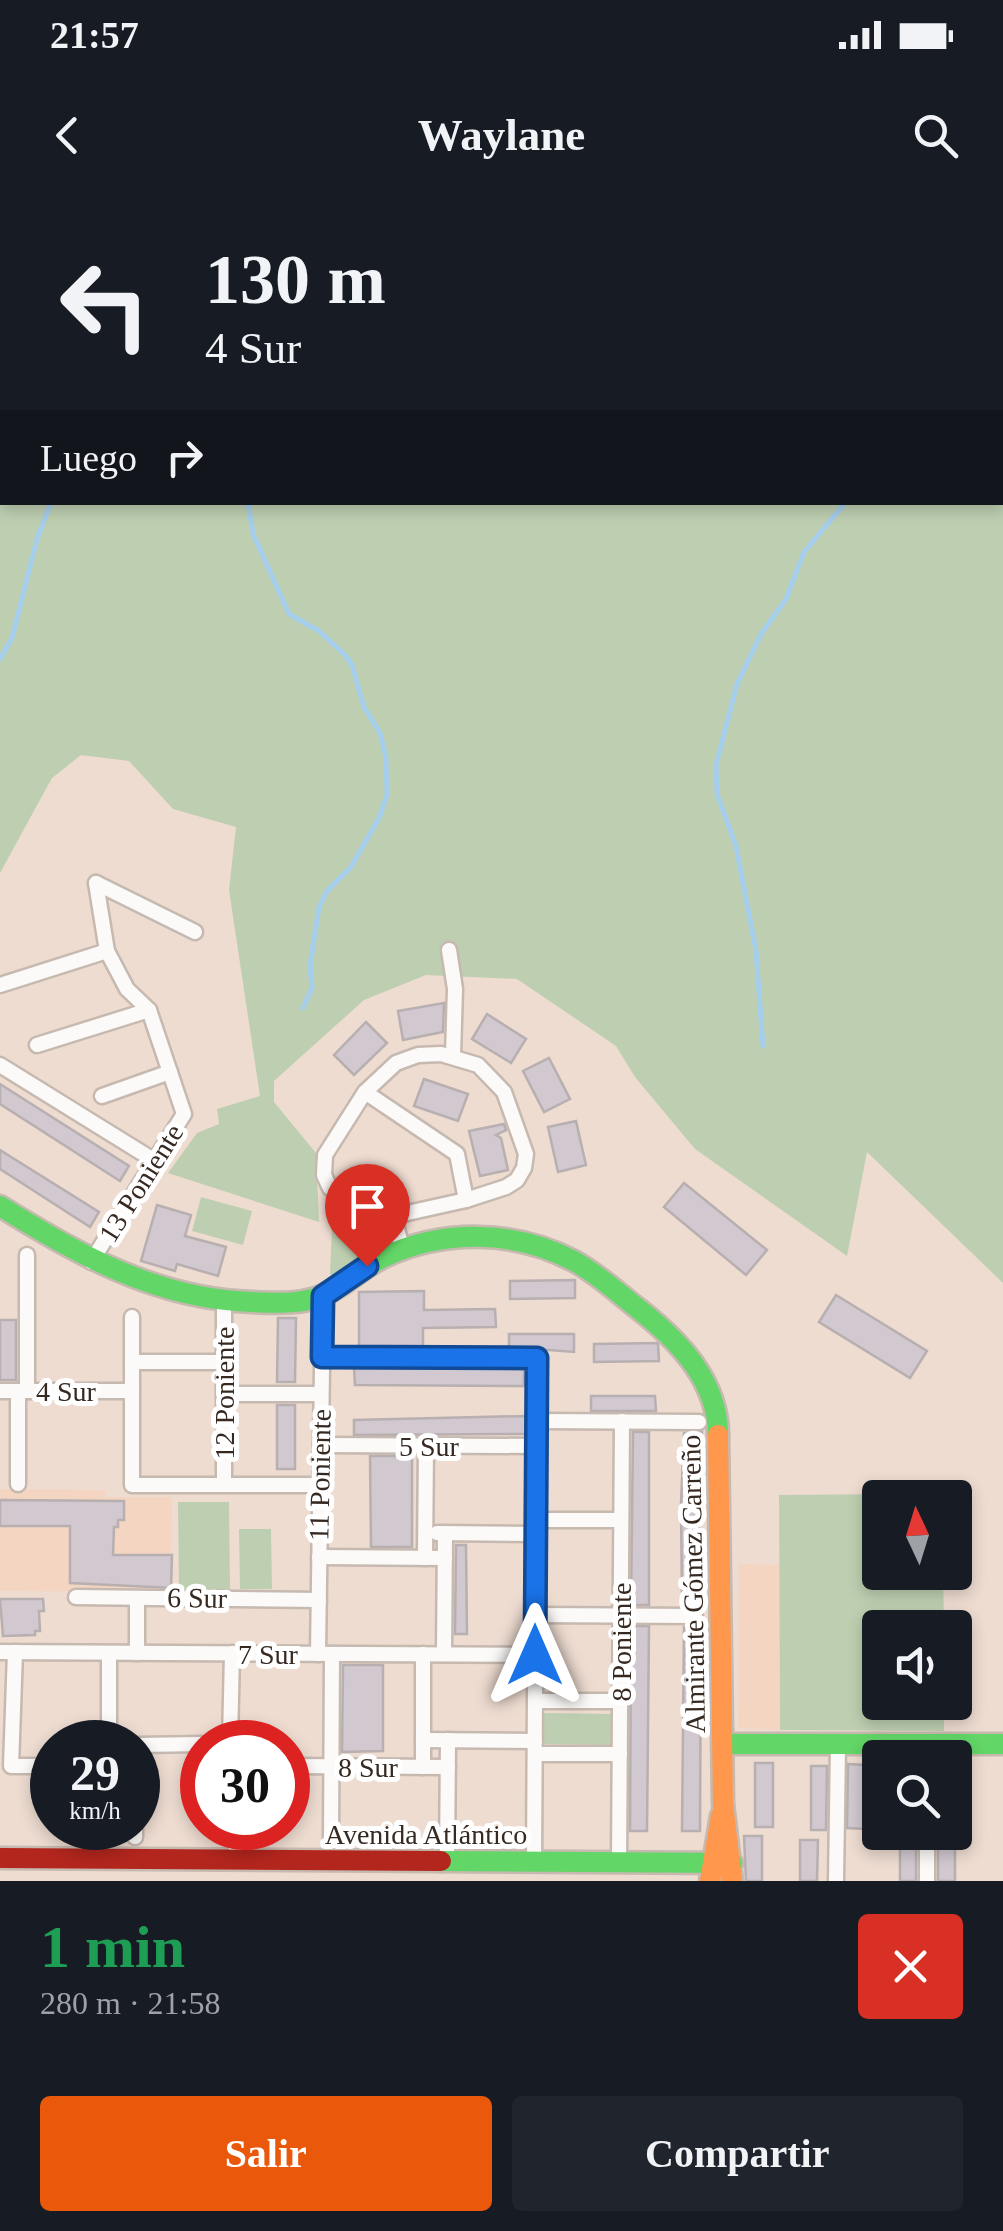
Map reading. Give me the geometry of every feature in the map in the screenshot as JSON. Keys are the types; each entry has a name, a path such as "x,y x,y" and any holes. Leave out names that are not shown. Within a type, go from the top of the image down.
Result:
{"street":[{"name":"13 Poniente","path":"91,1262 184,1114 148,1010 126,989 107,951 96,883 195,932"},
{"path":"449,950 455,989 453,1055"},
{"path":"0,984 107,951"},
{"path":"37,1046 148,1010"},
{"path":"453,1055 478,1066 504,1092 526,1154 521,1174 512,1184 466,1200 394,1216 352,1202 330,1188 324,1175 325,1154 365,1092 386,1069 407,1058 453,1055"},
{"path":"0,1065 155,1161"},
{"path":"102,1096 170,1072"},
{"path":"365,1092 457,1154 466,1200"},
{"name":"Almirante Gómez Carreño","path":"0,1206 91,1262 157,1288 224,1301 274,1302 323,1296 367,1266 402,1249 442,1238 483,1236 524,1242 586,1269 669,1332 701,1370 718,1419 724,1744 721,1872"},
{"path":"394,1216 402,1249"},
{"path":"18,1484 27,1255"},
{"name":"11 Poniente","path":"323,1296 319,1600 332,1766 331,1838"},
{"name":"12 Poniente","path":"224,1301 224,1485"},
{"path":"132,1317 132,1485 320,1485"},
{"path":"322,1357 537,1358 534,1862"},
{"name":"4 Sur","path":"132,1362 224,1362"},
{"name":"4 Sur","path":"0,1391 132,1391"},
{"path":"224,1394 321,1394"},
{"path":"536,1421 699,1422"},
{"name":"8 Poniente","path":"619,1862 622,1422"},
{"name":"5 Sur","path":"321,1446 536,1446"},
{"path":"425,1558 426,1446"},
{"path":"426,1533 621,1520"},
{"path":"444,1654 445,1534"},
{"path":"320,1557 445,1558"},
{"name":"6 Sur","path":"76,1597 319,1600"},
{"path":"137,1653 138,1598"},
{"path":"536,1615 696,1616"},
{"path":"7,1652 11,1766 30,1766"},
{"name":"7 Sur","path":"7,1652 535,1655"},
{"path":"109,1653 110,1720"},
{"path":"230,1720 232,1653"},
{"path":"422,1767 423,1654"},
{"path":"535,1701 620,1701"},
{"name":"8 Sur","path":"423,1740 620,1754"},
{"path":"447,1861 448,1740"},
{"path":"724,1744 862,1746"},
{"path":"836,1881 838,1744"},
{"path":"972,1746 1003,1744"},
{"name":"8 Sur","path":"310,1766 448,1767"},
{"path":"236,1850 236,1860"},
{"path":"927,1850 927,1881"},
{"name":"Avenida Atlántico","path":"0,1858 534,1862 560,1869 619,1862 721,1872"}],"shaded area":[{"path":"0,1489 105,1490 106,1497 172,1497 171,1592 0,1591"},
{"path":"739,1564 779,1565 780,1730 738,1728"}],"green space":[{"path":"0,505 1003,505 1003,1283 867,1152 847,1256 695,1149 635,1077 616,1046 517,979 426,975 364,1000 274,1081 274,1102 316,1153 319,1222 168,1173 197,1133 219,1124 217,1109 260,1096 229,890 236,827 173,809 129,761 81,755 52,778 0,873"},
{"path":"201,1197 252,1211 243,1245 192,1231"},
{"path":"333,1203 385,1230 388,1236 337,1278 330,1274"},
{"path":"862,1494 862,1590 943,1590 944,1610 862,1610 862,1720 944,1720 944,1731 780,1730 779,1495"},
{"path":"178,1502 229,1502 230,1590 179,1591"},
{"path":"239,1529 271,1529 272,1589 240,1589"},
{"path":"543,1713 616,1714 617,1745 544,1744"}],"building":[{"path":"444,1003 443,1032 403,1040 398,1011"},
{"path":"487,1014 526,1039 511,1063 472,1039"},
{"path":"366,1022 387,1043 354,1075 334,1055"},
{"path":"549,1058 570,1099 544,1112 523,1071"},
{"path":"424,1079 468,1094 458,1121 414,1106"},
{"path":"0,1084 129,1166 120,1181 0,1104"},
{"path":"576,1121 586,1165 558,1172 548,1127"},
{"path":"504,1124 506,1130 496,1135 501,1138 508,1170 480,1176 469,1131"},
{"path":"0,1150 99,1212 90,1227 0,1169"},
{"path":"684,1183 767,1250 746,1275 664,1207"},
{"path":"157,1205 191,1215 185,1236 226,1247 218,1276 177,1264 175,1271 141,1261"},
{"path":"575,1280 575,1298 510,1299 510,1281"},
{"path":"424,1291 424,1310 495,1309 496,1327 423,1328 423,1347 359,1347 359,1292"},
{"path":"836,1295 927,1351 910,1378 819,1322"},
{"path":"278,1318 296,1318 295,1382 277,1382"},
{"path":"0,1320 16,1320 16,1380 0,1380"},
{"path":"509,1334 574,1334 574,1352 509,1347"},
{"path":"658,1343 659,1361 594,1362 594,1344"},
{"path":"354,1368 524,1369 524,1386 355,1385"},
{"path":"591,1396 655,1396 656,1411 591,1411"},
{"path":"277,1405 295,1405 295,1469 277,1469"},
{"path":"526,1416 526,1434 354,1435 354,1420"},
{"path":"633,1432 649,1432 649,1605 631,1605"},
{"path":"702,1432 699,1606 682,1603 681,1504 684,1433"},
{"path":"370,1456 412,1456 412,1547 371,1547"},
{"path":"0,1500 124,1501 124,1520 118,1520 118,1527 114,1527 113,1555 172,1555 171,1588 70,1583 70,1526 0,1526"},
{"path":"456,1545 466,1545 467,1634 455,1634"},
{"path":"0,1599 43,1599 40,1631 35,1631 35,1635 3,1636"},
{"path":"701,1625 700,1831 682,1831 684,1627"},
{"path":"631,1626 649,1626 647,1831 630,1831"},
{"path":"343,1665 383,1665 383,1751 342,1752"},
{"path":"755,1763 773,1763 773,1827 755,1827"},
{"path":"848,1764 862,1765 862,1829 847,1828"},
{"path":"811,1766 827,1766 826,1830 811,1830"},
{"path":"744,1836 762,1836 762,1881 746,1881"},
{"path":"800,1840 818,1840 817,1881 800,1881"},
{"path":"900,1850 916,1850 916,1881 900,1881"},
{"path":"938,1850 955,1850 955,1881 938,1881"}],"waterway":[{"path":"0,659 12,638 37,539 50,505"},
{"path":"248,505 253,534 289,614 319,631 352,665 364,707 380,733 386,758 387,795 379,818 351,867 327,891 319,907 310,965 312,988 303,1008"},
{"path":"763,1046 756,951 736,846 717,794 716,765 737,684 761,634 786,599 804,552 843,505"}],"traffic: fast":[{"path":"0,1206 89,1257 151,1283 184,1293 252,1302 317,1298 384,1257 431,1241 479,1237 528,1243 574,1261 600,1278 683,1350 704,1381 718,1435"},
{"path":"723,1744 1003,1744"},
{"path":"441,1861 732,1863"}],"traffic: slow":[{"path":"718,1435 723,1804 732,1881"},
{"path":"710,1881 721,1816"}],"traffic: jam":[{"path":"0,1858 441,1861"}],"route":[{"path":"367,1266 323,1296 322,1357 537,1358 535,1655"}]}
